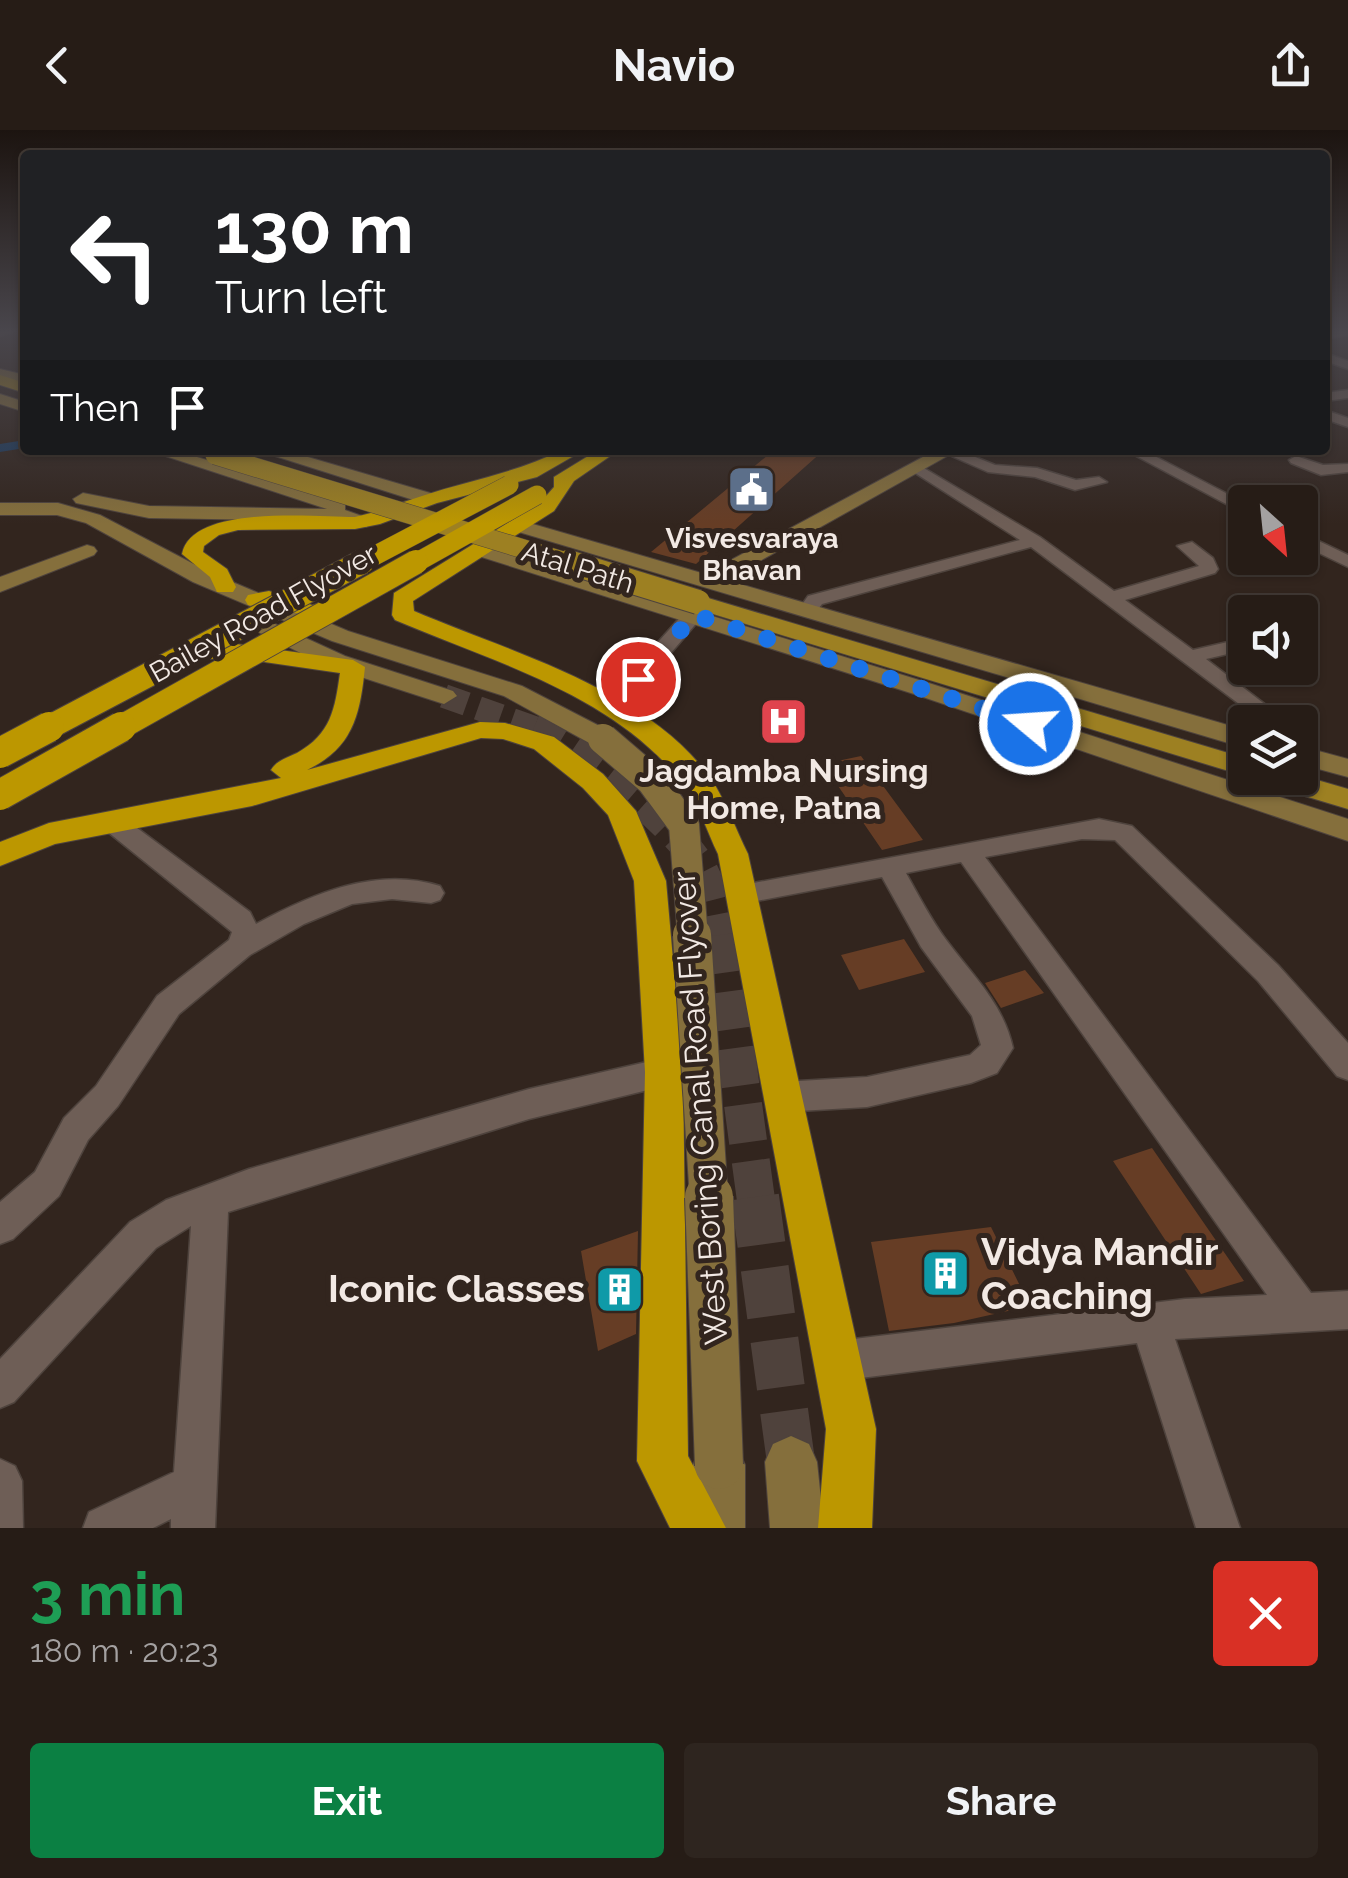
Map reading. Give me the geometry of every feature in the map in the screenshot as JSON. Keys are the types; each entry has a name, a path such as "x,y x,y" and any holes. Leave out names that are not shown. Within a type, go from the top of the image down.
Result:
{"highway":[{"path":"225,587 219,574 203,566 192,554 194,543 212,532 254,523 367,520 430,499 552,476 599,455"},
{"path":"552,476 562,488 548,507 402,598 403,615 609,722 652,733 700,783 734,854 852,1428 845,1528"},
{"path":"256,600 270,598 311,612 348,608 375,598 546,498 552,476"},
{"name":"Bailey Road Flyover","path":"0,753 509,485 552,476"},
{"name":"Bailey Road Flyover","path":"0,795 552,476"},
{"path":"0,742 179,655 229,650 353,667 340,736 324,753 250,782 0,835"},
{"path":"0,855 49,834 252,796 480,730 505,731 544,743 593,781 621,811 650,881 664,1072 663,1461 699,1528"}],"main road":[{"path":"171,455 367,520"},
{"name":"Atal Path","path":"226,455 703,598 1228,763"},
{"path":"282,455 430,499"},
{"path":"703,598 939,455"},
{"path":"0,499 79,498 148,512 343,515 367,520"},
{"name":"West Boring Canal Road Flyover","path":"0,510 58,509 93,518 225,587 340,636 609,722 684,825 706,1113 720,1464 718,1528"},
{"path":"0,518 71,523 174,583 353,667 444,696"},
{"path":"519,526 558,538 703,598 1348,830"},
{"path":"527,563 558,538"},
{"path":"480,550 703,598 808,610 1228,734"},
{"path":"0,585 87,551"},
{"name":"Atal Path","path":"703,598 1228,744"},
{"path":"1318,759 1348,768"},
{"path":"1318,763 1348,780"},
{"path":"1318,790 1348,799"},
{"path":"791,1462 797,1528"}],"street":[{"path":"960,455 993,469 1037,473 1075,485 1100,482"},
{"path":"1142,455 1228,499"},
{"path":"1296,460 1321,470 1348,468"},
{"path":"917,468 1034,541 1254,705"},
{"path":"808,610 816,600 1034,541"},
{"path":"1110,598 1209,568 1208,562 1186,546"},
{"path":"1318,546 1348,562"},
{"path":"609,722 703,598"},
{"path":"1189,656 1228,648"},
{"path":"112,822 240,920 246,932 240,947"},
{"path":"741,894 1082,830 1123,832 1268,973 1348,1066"},
{"path":"968,853 1302,1312"},
{"path":"782,1097 867,1092 971,1070 986,1063 997,1048 994,1028 983,1008 936,947 890,868"},
{"path":"0,1226 48,1184 62,1150 107,1096 168,1005 240,947 302,912 336,900 391,889 431,894"},
{"path":"0,1388 143,1236 211,1199 530,1104 664,1072"},
{"path":"106,1528 194,1506 211,1199"},
{"path":"837,1361 1150,1323 1348,1310"},
{"path":"1150,1323 1218,1528"},
{"path":"0,1481 0,1528"}],"building":[{"name":"Visvesvaraya Bhavan","path":"768,455 818,455 696,564 651,552"},
{"path":"861,756 923,840 882,850 823,764"},
{"path":"904,939 925,972 859,990 841,955"},
{"path":"1025,970 1044,993 1001,1008 985,983"},
{"path":"1152,1148 1244,1281 1201,1294 1113,1161"},
{"name":"Vidya Mandir Coaching","path":"991,1227 1030,1306 954,1323 889,1331 871,1242"},
{"name":"Iconic Classes","path":"638,1231 636,1334 598,1351 581,1251"}],"waterway":[{"path":"0,448 20,445"}],"tunnel":[{"path":"444,696 539,730"},
{"path":"534,727 539,730"},
{"path":"539,730 597,766 681,841 706,876 721,938"},
{"path":"720,935 756,1200"},
{"path":"755,1197 791,1462"}],"place":[{"name":"Visvesvaraya Bhavan","path":"752,490"},
{"name":"Jagdamba Nursing Home, Patna","path":"784,721"},
{"name":"Vidya Mandir Coaching","path":"946,1274"},
{"name":"Iconic Classes","path":"620,1289"}],"route":[{"path":"638,679 694,615 1030,724"}]}
